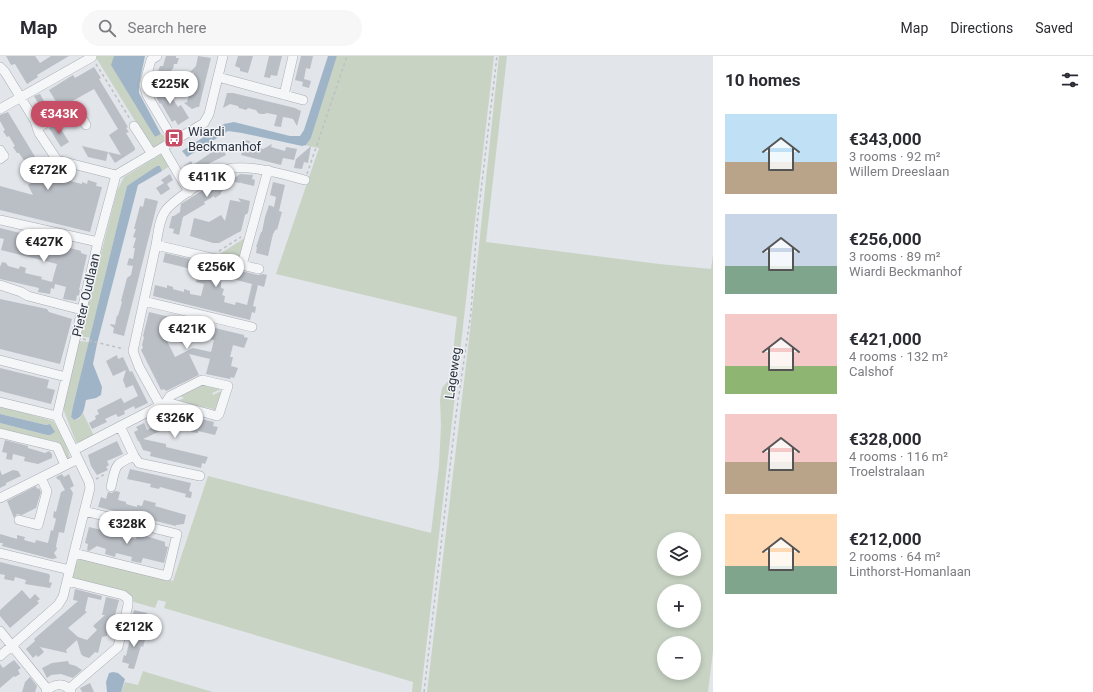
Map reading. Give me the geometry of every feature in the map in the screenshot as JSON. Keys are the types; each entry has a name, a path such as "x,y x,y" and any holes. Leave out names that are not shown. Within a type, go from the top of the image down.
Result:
{"street":[{"path":"157,56 151,60 144,85 147,95 174,140"},
{"path":"0,66 35,121 39,133 57,160 116,175 204,123 209,114 223,56"},
{"path":"284,95 293,56"},
{"path":"0,109 21,99 92,57"},
{"path":"218,77 303,100"},
{"path":"37,128 75,106 86,125"},
{"path":"134,126 152,154"},
{"path":"163,148 189,192"},
{"path":"0,150 4,156 0,159"},
{"path":"74,450 163,404 170,396 202,380 228,386 219,414 217,416 163,404 139,367 133,351 159,228 165,211 178,199 220,172 232,168 268,170 305,180"},
{"path":"242,265 268,170"},
{"name":"Pieter Oudlaan","path":"57,416 98,242 116,175"},
{"path":"0,220 98,242"},
{"path":"156,245 259,268"},
{"path":"0,285 28,296 82,310"},
{"path":"144,301 252,327"},
{"path":"0,360 66,377"},
{"path":"0,402 57,416 74,450 90,488 63,597 58,605 0,656"},
{"path":"120,426 134,456 139,463 200,476"},
{"path":"0,433 57,447 65,465"},
{"path":"111,487 119,463 134,456"},
{"path":"0,498 78,459"},
{"path":"19,520 38,525 47,491 41,478"},
{"path":"74,553 167,576 177,534 84,511"},
{"path":"0,553 70,570"},
{"path":"0,631 47,691 53,686 60,685 70,691 118,647 128,605 128,599 123,595 67,581"}],"path":[{"path":"305,180 347,56"},
{"name":"Lageweg","path":"424,692 456,415 471,312 477,224 497,56"},
{"path":"92,57 134,126"},
{"path":"209,257 253,229"},
{"path":"84,340 133,351"},
{"path":"89,483 116,469"}],"green space":[{"path":"95,56 114,56 155,137 161,134 167,137 167,140 153,150"},
{"path":"337,56 494,56 421,692 412,692 413,682 164,608 166,602 158,600 155,608 70,584 75,563 77,563 78,558 173,581 208,476 431,533 439,466 441,425 440,400 442,388 448,381 451,370 457,317 276,274 319,148 304,145 306,145 311,138"},
{"path":"499,56 507,56 486,242 659,264 711,269 713,255 713,651 708,692 427,692 470,331"},
{"path":"163,153 170,166 162,171 160,166 127,186 90,338 80,336 117,191 124,177"},
{"path":"248,236 241,260 218,255"},
{"path":"79,341 89,342 71,417 74,420 79,419 83,413 94,436 81,442 76,442 64,411 64,404"},
{"path":"203,385 224,388 212,393 213,395 223,390 218,410 213,411 213,409 176,402 184,398 180,396 174,399 195,387"},
{"path":"0,406 53,421 66,444 70,458 66,460 58,442 0,429 0,423 47,435 50,424 46,425 0,414"},
{"path":"143,671 213,692 121,692 125,682 138,685"}],"water":[{"path":"114,56 145,56 139,85 139,93 161,134 155,137 111,65"},
{"path":"328,56 337,56 311,138 306,145 302,146 228,131 187,157 182,151 224,124 234,122 290,136 300,136 304,130"},
{"path":"157,166 160,166 162,171 138,185 97,344 93,364 102,387 101,395 96,398 86,400 82,415 74,420 71,417 73,406 127,186"},
{"path":"0,414 46,425 50,424 55,432 47,435 0,423"},
{"path":"109,673 118,673 125,679 121,692 107,692 106,682"}],"building":[{"path":"6,56 35,56 40,63 51,56 69,56 37,75 38,77 27,84 15,64 11,65"},
{"path":"166,56 176,56 176,58 179,58 177,64 174,64 169,80 156,77 160,66 163,66"},
{"path":"198,56 211,58 199,107 192,109 184,103 187,102 190,91 181,89 182,83 191,86 194,73 190,72 196,66"},
{"path":"238,56 253,56 248,73 240,71 240,68 235,66"},
{"path":"269,56 282,56 277,76 271,75 270,78 264,77"},
{"path":"301,56 313,56 310,69 306,68 304,79 311,81 309,88 302,86 303,82 295,80"},
{"path":"94,67 101,78 99,79 128,127 126,128 129,132 126,133 135,148 135,150 115,163 108,152 121,155 109,135 118,129 94,89 60,108 49,90 73,75 75,78"},
{"path":"162,82 178,107 181,105 189,118 178,125 175,120 172,122 152,89"},
{"path":"227,93 233,93 295,108 301,111 297,126 293,119 283,117 281,127 274,126 277,115 267,113 261,114 256,110 248,108 246,110 230,104 223,108"},
{"path":"40,94 46,105 41,108 34,96"},
{"path":"8,112 46,175 82,184 82,182 87,184 88,180 97,183 96,186 102,187 90,232 0,210 0,186 33,195 28,185 34,181 33,179 35,178 29,169 27,170 23,163 25,162 13,147 15,146 9,136 7,137 3,131 5,130 0,121 0,115"},
{"path":"57,123 69,142 61,147 49,128"},
{"path":"244,140 250,141 249,145 263,149 272,144 271,147 285,151 286,147 297,149 294,160 283,158 281,165 241,155 242,152 236,151 238,144"},
{"path":"82,146 108,152 106,161 88,157"},
{"path":"221,146 226,155 204,166 205,168 190,177 184,166 191,161 193,165"},
{"path":"311,146 308,163 304,162 302,169 294,168 296,159"},
{"path":"170,174 173,180 167,184 170,189 161,195 156,188 164,183 161,180"},
{"path":"240,174 253,175 252,179 255,180 254,186 241,183 242,182 235,182 221,192 221,194 204,202 205,204 183,217 179,235 173,233 174,229 169,228 172,216 180,212 181,204 222,178 228,175 236,177"},
{"path":"273,182 285,185 279,211 282,212 277,230 276,229 273,234 268,256 256,253 256,247 262,232 269,205 274,207 276,197 270,195"},
{"path":"145,198 158,201 124,336 113,333 114,328 110,325 115,325 127,278 131,275 133,266 127,265 129,258 133,259 135,248 133,248 136,238 133,237 136,229 134,229 140,206 143,207"},
{"path":"238,198 250,201 248,213 245,215 241,231 219,243 213,243 190,236 194,218 209,222 221,215 225,221 230,200 241,202"},
{"path":"0,228 64,244 63,246 81,251 81,253 87,255 79,296 77,295 76,301 63,299 66,287 55,284 54,289 51,288 50,294 38,292 39,288 0,279 0,267 2,262 6,263 8,266 19,269 20,266 26,268 25,273 42,277 41,279 52,282 57,264 1,250 4,239 0,238"},
{"path":"165,253 258,275 267,275 264,287 258,285 253,306 256,307 255,313 252,312 250,320 153,296 155,285 167,288 167,285 173,287 173,289 184,292 184,289 190,291 190,294 201,296 204,284 196,282 199,271 163,262","holes":["221,276 252,284 247,305 236,302 235,305 224,302 225,296 222,295 224,289 221,288"]},
{"path":"0,299 47,309 49,312 72,319 60,364 0,349"},
{"path":"149,312 244,335 244,337 248,338 244,348 233,345 230,357 233,357 231,366 238,368 234,378 231,377 230,379 206,374 210,359 189,354 199,375 166,391 164,389 161,390 141,350 143,348 143,336","holes":["193,336 214,340 211,352 193,348 175,357 166,339 190,345"]},
{"path":"117,355 118,359 123,357 130,372 132,371 148,403 135,409 134,406 124,411 125,414 118,417 116,414 105,419 107,422 92,429 89,423 96,419 95,416 99,414 97,410 121,398 124,403 138,396 133,385 126,388 123,380 126,370 113,376 106,361"},
{"path":"0,368 49,380 47,388 55,390 51,404 0,391"},
{"path":"167,413 169,417 185,415 214,422 213,426 218,427 215,435 198,431 198,433 191,432 192,429 173,425 143,439 166,444 166,447 208,457 205,464 202,463 201,468 150,456 151,452 143,450 134,432 138,430 136,427 144,423 147,430 158,424 156,419"},
{"path":"5,440 28,446 28,448 45,453 49,451 52,454 52,458 38,464 24,461 25,457 13,454 12,460 6,459 7,453 2,452"},
{"path":"117,441 123,454 107,461 109,465 106,467 108,470 97,475 91,466 88,455"},
{"path":"130,469 191,483 189,491 192,492 191,498 185,497 186,494 160,487 159,489 150,487 151,484 127,479"},
{"path":"0,470 2,475 13,470 18,471 21,476 6,483 6,485 0,488"},
{"path":"62,474 64,477 69,474 74,486 70,488 73,493 64,533 59,532 56,546 57,549 54,553 57,558 52,559 2,546 3,543 0,543 0,534 17,539 17,535 25,537 24,540 35,543 36,540 48,543 51,530 53,531 56,519 53,517 54,511 56,512 61,492 65,490 59,479 58,480 56,477"},
{"path":"36,486 41,492 36,508 22,515 17,514 14,518 7,501"},
{"path":"115,491 120,492 118,500 126,502 126,504 137,507 137,505 142,506 144,500 156,503 155,506 186,515 184,524 176,526 98,507 101,497 106,499 108,492 112,493"},
{"path":"89,527 110,532 111,527 122,529 120,535 136,539 137,533 165,542 165,546 168,547 164,563 143,558 141,563 131,561 132,557 116,553 115,557 105,554 106,549 97,546 89,551 87,550 88,544 85,543"},
{"path":"0,562 49,574 49,582 52,583 50,588 25,584 26,580 15,577 14,581 4,579 5,575 0,574"},
{"path":"75,589 102,596 101,600 88,597 85,611 87,612 68,628 78,637 87,640 97,630 93,626 105,615 102,615 106,597 119,600 112,620 112,626 107,630 107,636 102,637 98,653 95,652 89,658 83,656 77,640 66,650 67,653 40,647 44,652 38,657 36,655 33,658 26,649 35,641 34,639 78,601 73,600"},
{"path":"22,590 30,599 35,594 40,599 37,601 39,603 10,628 0,616 0,610"},
{"path":"134,610 147,613 144,625 131,621"},
{"path":"129,628 146,636 143,647 141,646 134,669 128,668 129,664 122,662 124,655 126,656 130,639 127,639"},
{"path":"14,660 21,668 18,670 20,674 15,677 14,676 0,688 0,664 3,668"},
{"path":"68,661 69,664 82,670 73,678 61,674 51,675 47,678 42,668 52,663"},
{"path":"30,677 37,686 35,692 22,692 25,682"},
{"path":"90,683 94,692 82,692 80,688"}],"place":[{"name":"Wiardi Beckmanhof","path":"174,138"}]}
